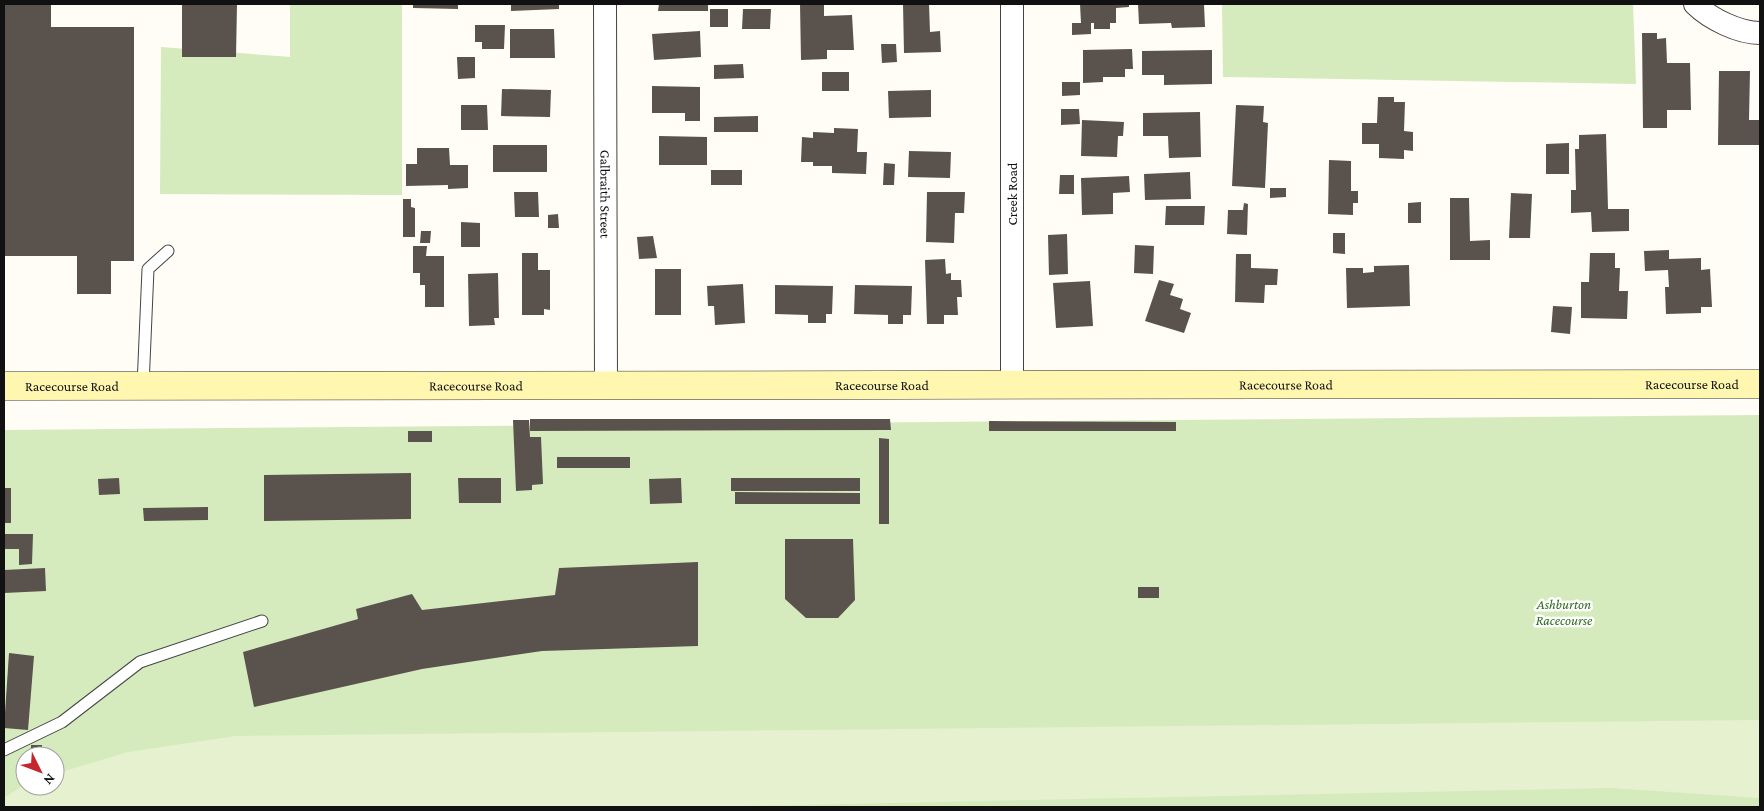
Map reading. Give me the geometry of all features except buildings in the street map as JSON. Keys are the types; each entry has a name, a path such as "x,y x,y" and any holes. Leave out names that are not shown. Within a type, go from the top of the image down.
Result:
{"street":[{"name":"Galbraith Street","path":"604,4 606,385"},
{"name":"Creek Road","path":"1012,4 1012,385"},
{"path":"1695,4 1704,13 1749,33 1760,33"},
{"name":"Racecourse Road","path":"4,386 1760,384"}],"lane":[{"path":"143,386 148,269 168,251"},
{"path":"4,750 62,722 140,662 262,621"}],"green space":[{"path":"290,4 402,4 402,195 160,194 161,47 290,57"},
{"path":"1222,4 1633,4 1636,84 1223,77"},
{"name":"Ashburton Racecourse","path":"1760,415 1760,807 4,807 4,430"},
{"path":"1760,720 1760,798 1611,788 697,807 4,807 4,798 15,791 15,796 65,796 65,771 128,752 236,736"}]}
